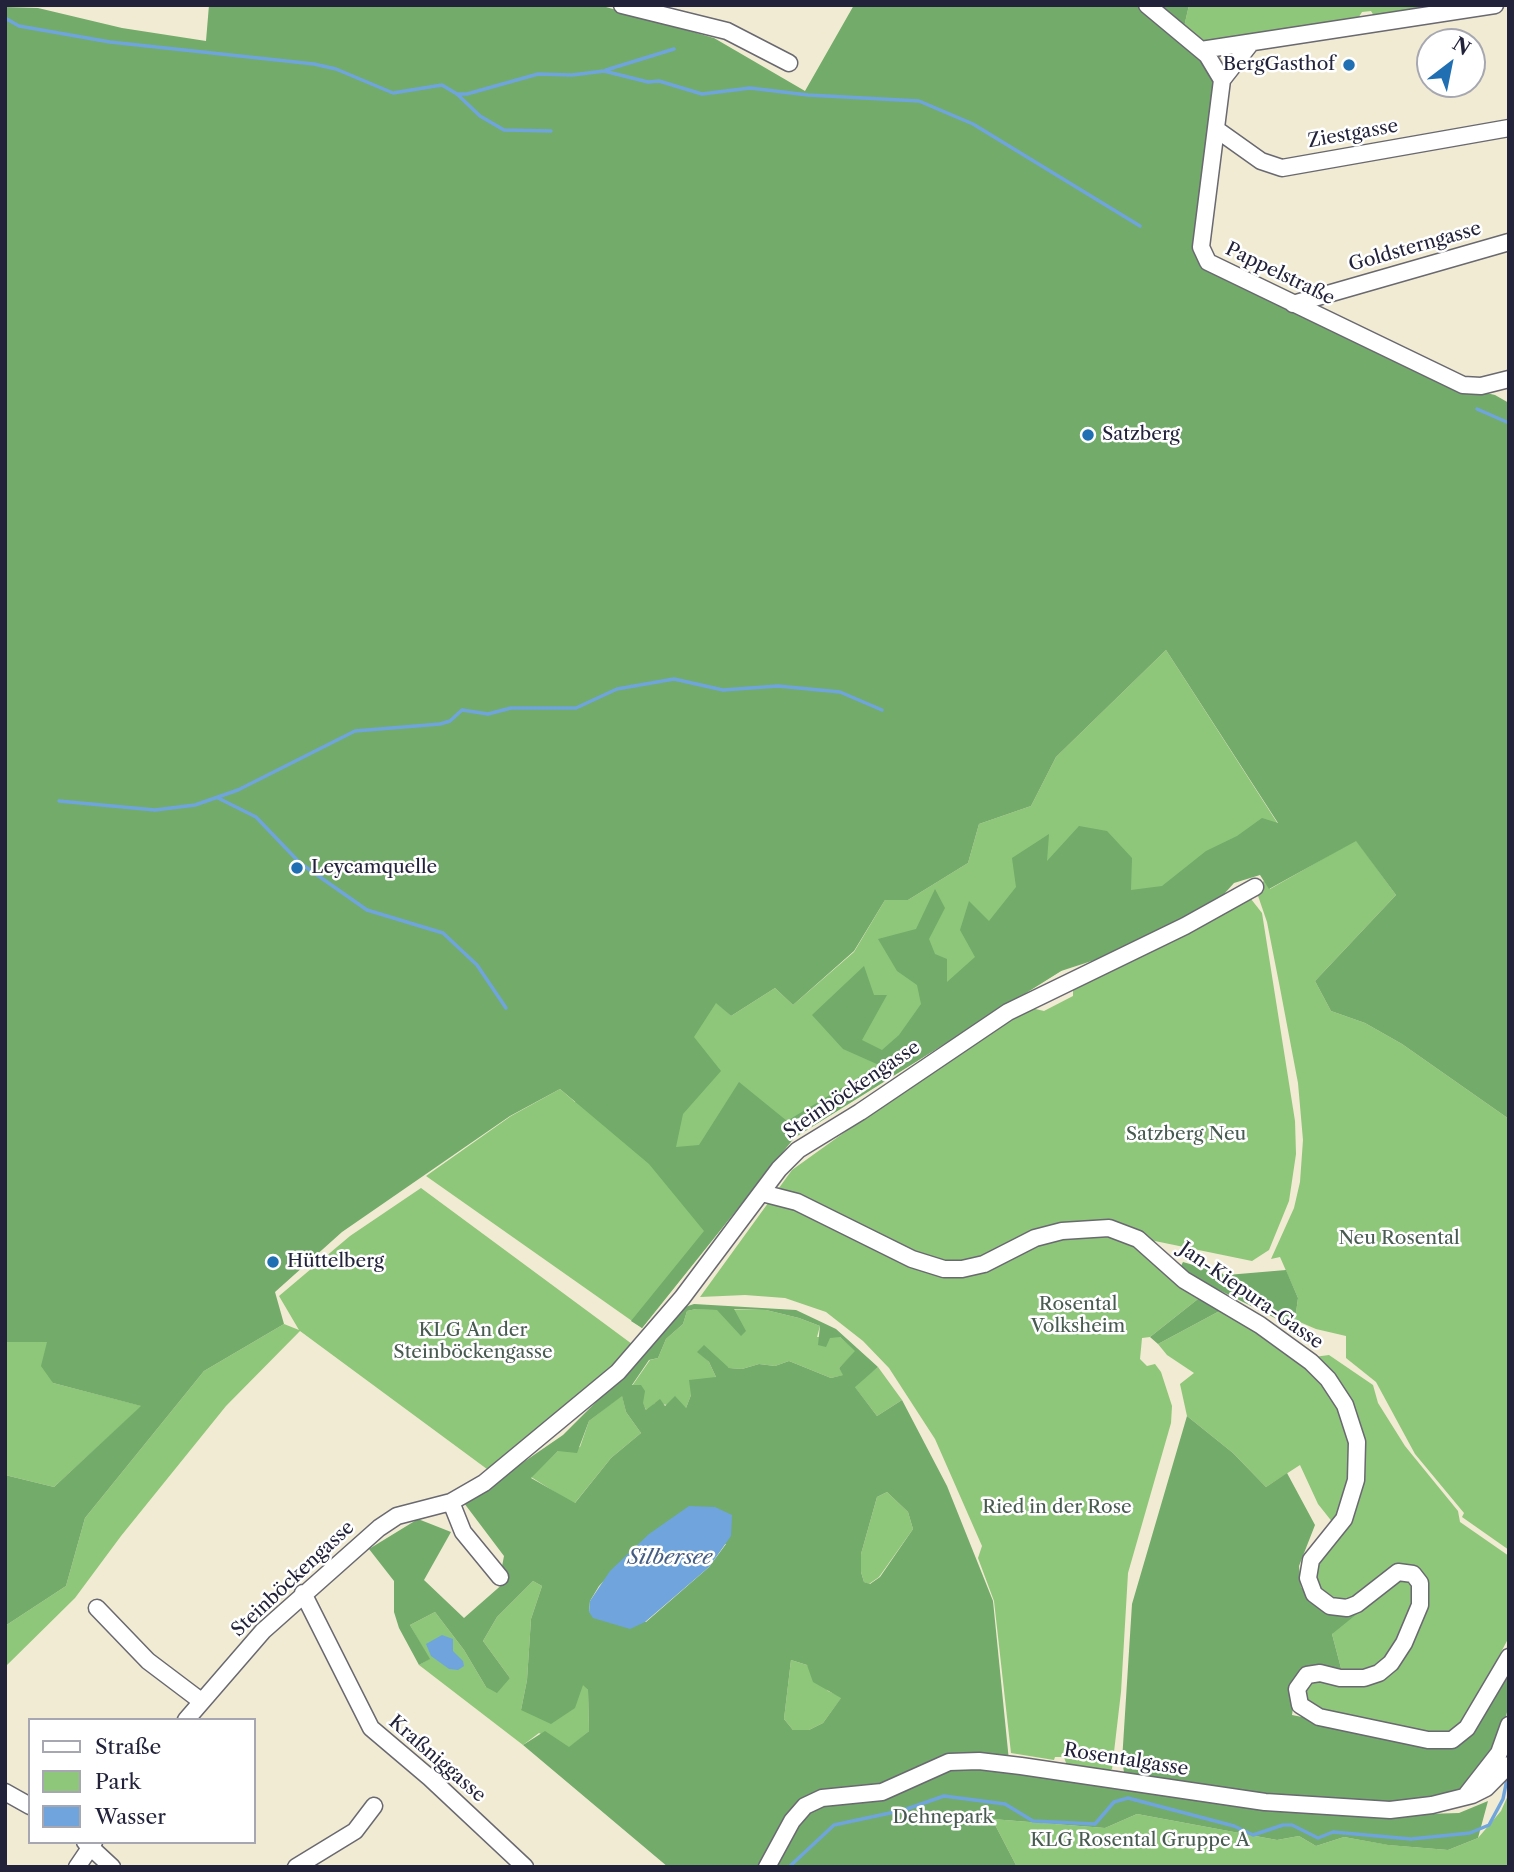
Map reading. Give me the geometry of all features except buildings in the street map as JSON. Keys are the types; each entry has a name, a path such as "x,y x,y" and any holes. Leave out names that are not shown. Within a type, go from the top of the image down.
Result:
{"street":[{"path":"622,5 727,32 789,63"},
{"path":"1147,5 1201,50 1213,62 1222,80 1251,43"},
{"path":"1201,50 1495,5"},
{"name":"Pappelstraße","path":"1222,80 1203,217 1202,255 1217,268 1463,385 1481,386 1509,379"},
{"name":"Ziestgasse","path":"1216,129 1266,164 1282,168 1509,128"},
{"name":"Goldsterngasse","path":"1293,304 1509,242"},
{"name":"Steinböckengasse","path":"188,1718 263,1631 303,1593 397,1516 451,1502 508,1465 618,1373 687,1291 789,1158 812,1140 860,1112 983,1027 1185,926 1255,887"},
{"name":"Jan-Kiepura-Gasse","path":"762,1193 797,1202 912,1259 944,1269 962,1269 984,1264 1035,1238 1062,1231 1109,1228 1138,1239 1184,1280 1237,1310 1311,1362 1328,1379 1345,1405 1357,1442 1356,1480 1344,1519 1311,1560 1308,1578 1314,1594 1330,1606 1347,1608 1357,1604 1398,1572 1413,1574 1420,1583 1418,1612 1404,1643 1391,1662 1364,1678 1320,1673 1307,1675 1297,1689 1300,1705 1319,1717 1428,1740 1452,1740 1467,1728 1509,1657"},
{"path":"451,1502 463,1532 500,1577"},
{"name":"Kraßniggasse","path":"303,1593 371,1728 430,1778 525,1867"},
{"path":"97,1608 148,1661 201,1701"},
{"path":"1463,1798 1499,1754 1509,1726"},
{"name":"Rosentalgasse","path":"768,1867 792,1821 814,1801 882,1792 949,1762 979,1761 1021,1766 1265,1802 1390,1810 1463,1798 1486,1787 1508,1766"},
{"path":"5,1792 28,1805"},
{"path":"296,1867 355,1831 374,1806"},
{"path":"77,1867 90,1844 112,1867"}],"green space":[{"path":"209,5 599,5 714,38 805,91 854,5 1189,5 1184,27 1212,70 1217,84 1195,247 1450,385 1495,395 1509,403 1509,1119 1402,1044 1365,1023 1331,1011 1315,981 1396,895 1356,841 1269,889 1260,875 1234,883 1216,903 1110,955 1061,971 794,1138 642,1328 631,1321 704,1231 649,1164 560,1089 510,1116 342,1232 275,1292 284,1324 204,1371 85,1518 66,1586 5,1626 5,1475 54,1487 141,1406 53,1383 41,1366 47,1342 5,1342 5,7 38,8 122,28 206,41","holes":["1166,650 1278,823 1262,818 1237,836 1206,851 1162,886 1131,890 1132,858 1107,831 1079,826 1047,861 1049,834 1012,858 1016,887 989,921 969,901 960,930 975,957 947,982 947,959 935,954 929,939 945,908 935,889 916,929 878,939 897,971 917,985 921,1004 899,1035 882,1050 862,1040 887,995 874,995 864,966 812,1015 843,1049 879,1065 787,1121 739,1082 699,1145 676,1147 683,1114 721,1071 694,1037 716,1003 731,1016 775,988 793,1005 854,951 885,900 908,900 968,863 979,824 1031,806 1056,757"]},
{"path":"1189,5 1453,5 1374,16 1371,11 1362,12 1357,20 1205,41 1184,27"},
{"path":"1166,650 1278,824 1061,971 794,1138 642,1328 426,1176 511,1116 560,1089 575,1102 716,1002 731,1016 775,988 793,1005 854,952 885,900 908,900 968,863 979,824 1031,806 1056,757"},
{"name":"Neu Rosental","path":"1356,840 1396,895 1315,981 1331,1011 1365,1023 1402,1044 1509,1119 1509,1550 1462,1517 1464,1513 1415,1454 1376,1382 1346,1358 1346,1336 1316,1329 1295,1320 1298,1298 1280,1257 1271,1259 1294,1208 1300,1182 1303,1140 1298,1083 1280,988 1267,922 1255,887 1264,881 1270,889"},
{"path":"1251,899 1262,913 1295,1121 1296,1154 1289,1201 1269,1250 1252,1261 1150,1240 1103,1221 1030,1246 1092,1231 1125,1238 1203,1295 1150,1337 1142,1338 1140,1359 1147,1366 1155,1364 1161,1372 1172,1406 1171,1423 1128,1573 1121,1692 1112,1769 1104,1773 1068,1769 1064,1757 1055,1757 1054,1760 1011,1753 994,1601 978,1558 982,1546 935,1439 889,1368 863,1341 826,1312 785,1298 745,1295 700,1297 792,1170 948,1058 1014,1016 1031,1008 1044,1011 1073,996 1073,987"},
{"name":"KLG An der Steinböckengasse","path":"421,1188 632,1344 598,1382 491,1472 300,1331 226,1406 121,1536 75,1598 5,1667 5,1626 66,1586 85,1518 204,1371 284,1324 299,1330 279,1296 350,1236"},
{"path":"1183,1262 1227,1275 1286,1270 1298,1298 1295,1320 1287,1324 1179,1270"},
{"path":"1203,1295 1227,1307 1158,1344 1150,1337"},
{"name":"Dehnepark","path":"694,1304 796,1310 836,1329 878,1367 855,1387 877,1416 902,1400 947,1486 993,1601 1010,1771 1105,1787 1117,1784 1394,1815 1459,1813 1488,1801 1478,1838 1448,1850 1388,1845 1344,1837 1316,1846 1299,1836 1277,1840 1137,1814 1105,1828 992,1819 1017,1867 668,1867 523,1745 545,1731 569,1747 589,1731 588,1690 583,1685 575,1708 551,1724 521,1710 527,1680 531,1619 542,1586 533,1581 497,1617 483,1641 510,1678 497,1693 486,1687 464,1650 435,1612 410,1625 430,1659 419,1665 399,1628 394,1612 394,1581 369,1549 418,1519 451,1532 424,1580 464,1618 505,1582 500,1577 504,1556 464,1503 563,1435 624,1374 682,1308","holes":["734,1309 766,1310 820,1326 818,1345 826,1347 830,1338 840,1337 855,1351 839,1368 843,1375 831,1378 789,1361 775,1366 759,1364 742,1369 729,1368 704,1345 697,1352 709,1362 716,1377 689,1380 691,1395 686,1408 675,1396 665,1406 660,1399 646,1410 643,1403 645,1391 641,1385 632,1385 649,1360 658,1358 666,1339 683,1324 687,1311 717,1310 741,1336 746,1331","622,1396 626,1412 641,1433 611,1458 575,1503 531,1478 558,1451 577,1453 589,1421","887,1492 908,1512 913,1529 880,1577 870,1584 864,1582 861,1554 877,1497","726,1544 709,1567 646,1622 589,1612 590,1601 599,1586 629,1554","791,1660 807,1665 813,1682 841,1698 823,1723 809,1730 793,1730 784,1719"]},
{"path":"1227,1307 1299,1359 1329,1355 1373,1385 1378,1403 1405,1446 1458,1511 1460,1522 1509,1556 1509,1637 1467,1717 1461,1726 1444,1736 1316,1709 1304,1696 1306,1683 1342,1672 1332,1634 1344,1602 1330,1598 1315,1581 1317,1562 1341,1533 1318,1504 1300,1465 1266,1487 1233,1453 1187,1416 1180,1384 1194,1373 1167,1355 1158,1344"},
{"path":"766,1310 799,1318 820,1326 817,1337 840,1337 856,1351 839,1368 844,1375 831,1378 789,1361 775,1366 759,1364 742,1369 729,1368 698,1352 709,1362 716,1377 691,1395 686,1408 655,1403 647,1411 632,1386 650,1360 658,1358 666,1339 683,1324 687,1311"},
{"path":"5,1342 47,1342 53,1383 142,1406 54,1487 5,1475"},
{"path":"878,1367 902,1400 877,1416 854,1386"},
{"path":"622,1395 626,1412 641,1433 611,1458 574,1504 531,1477 558,1451 580,1447 589,1421"},
{"path":"1187,1416 1233,1453 1266,1487 1287,1473 1315,1525 1299,1566 1301,1587 1321,1610 1357,1604 1363,1609 1332,1634 1342,1672 1316,1667 1298,1674 1292,1715 1446,1746 1509,1671 1509,1703 1502,1735 1465,1788 1453,1795 1405,1804 1265,1797 1143,1779 1124,1772 1122,1761 1132,1604"},
{"path":"887,1492 908,1512 913,1529 879,1577 869,1584 864,1582 861,1572 861,1554 877,1497"},
{"path":"533,1581 542,1586 531,1619 527,1680 521,1710 583,1684 588,1690 589,1731 569,1748 539,1733 523,1745 419,1665 429,1659 410,1625 435,1612 464,1650 486,1687 510,1678 483,1641 497,1617"},
{"path":"791,1660 807,1665 828,1691 842,1697 823,1723 809,1730 793,1730 784,1719"},
{"name":"KLG Rosental Gruppe A","path":"1509,1793 1509,1867 1017,1867 992,1819 1105,1828 1137,1814 1277,1840 1299,1836 1316,1846 1344,1837 1389,1845 1448,1850 1478,1838 1501,1811"}],"water":[{"name":"Silbersee","path":"689,1506 715,1507 732,1515 731,1536 709,1567 645,1622 630,1629 593,1618 589,1612 590,1601 610,1571 649,1534"},
{"path":"442,1635 453,1639 453,1651 463,1661 464,1666 458,1670 449,1669 431,1656 426,1644"}],"waterway":[{"path":"5,18 19,26 110,42 314,64 336,69 393,93 442,85 457,94 467,94 538,74 572,75 604,71 648,82 659,81 702,94 750,88 808,95 919,101 973,124 1140,226"},
{"path":"606,70 674,49"},
{"path":"457,94 480,116 504,130 551,131"},
{"path":"1477,409 1509,423"},
{"path":"59,801 155,810 195,805 238,790 355,731 440,724 450,721 462,710 488,714 511,708 576,708 617,689 674,679 723,690 778,686 840,692 882,710"},
{"path":"218,798 256,817 300,863 367,910 443,933 477,965 506,1008"},
{"path":"789,1867 834,1825 904,1810 944,1796 1005,1804 1033,1821 1095,1824 1114,1802 1128,1798 1234,1826 1253,1835 1283,1825 1292,1825 1318,1838 1333,1832 1411,1839 1470,1833 1489,1825 1503,1799 1508,1774"}],"place":[{"name":"BergGasthof","path":"1349,65"},
{"name":"Satzberg","path":"1088,435"},
{"name":"Leycamquelle","path":"297,868"},
{"name":"Hüttelberg","path":"273,1262"}],"park label":[{"name":"Satzberg Neu","path":"1186,1135"},
{"name":"Rosental Volksheim","path":"1078,1316"},
{"name":"Ried in der Rose","path":"1057,1508"}]}
